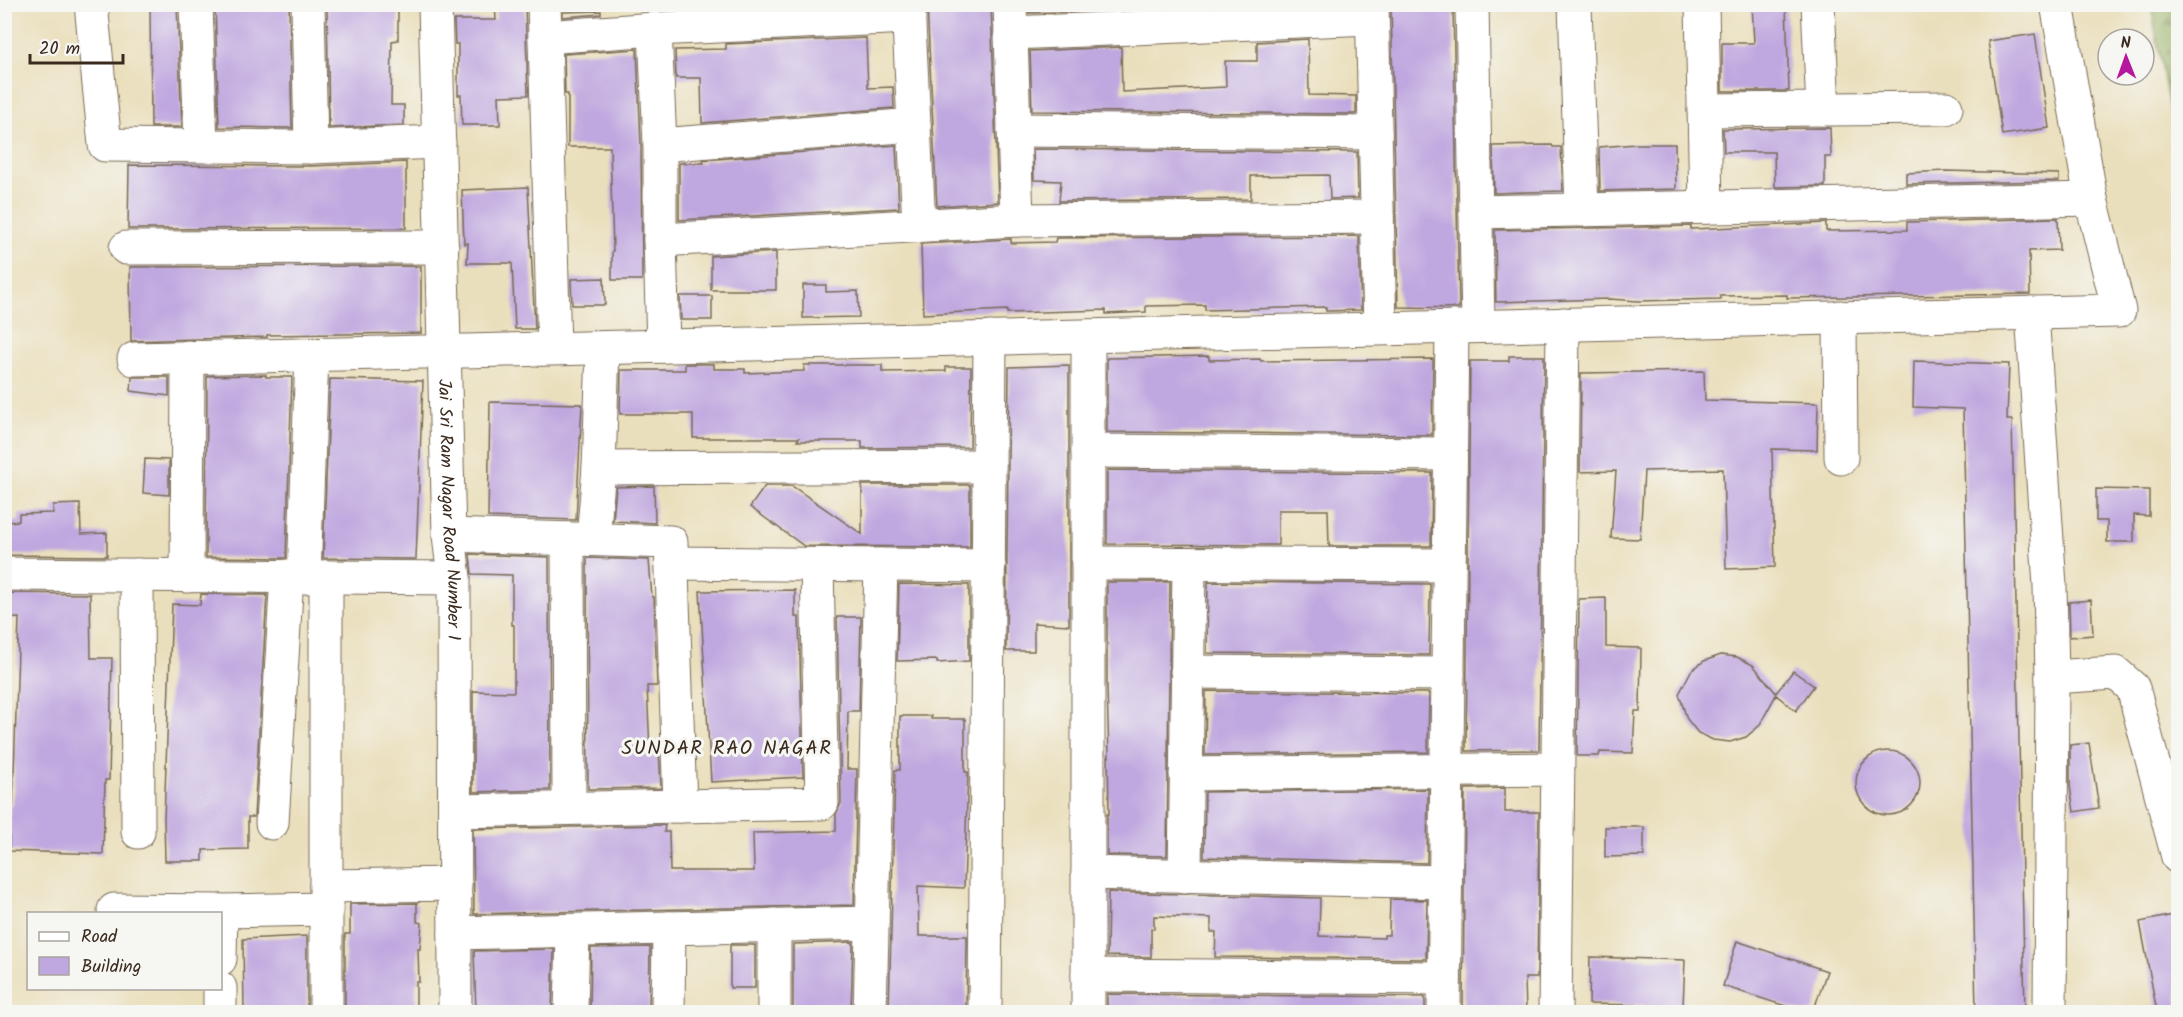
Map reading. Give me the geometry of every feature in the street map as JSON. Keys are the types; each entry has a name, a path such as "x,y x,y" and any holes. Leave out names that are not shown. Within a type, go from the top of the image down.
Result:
{"street":[{"path":"91,4 105,145 311,147 439,141"},
{"path":"196,4 201,145"},
{"path":"308,4 311,147"},
{"name":"Jai Sri Ram Nagar Road Number 1","path":"435,4 449,535 454,578 455,1012"},
{"path":"544,4 554,348"},
{"path":"1444,1012 1450,454 1476,212 1472,4"},
{"path":"1575,4 1582,210"},
{"path":"1702,4 1706,207"},
{"path":"1818,4 1823,109"},
{"path":"134,359 2119,311 2091,199 2057,4"},
{"path":"544,37 908,11 919,225"},
{"path":"1017,219 1011,19 1372,11 1380,328"},
{"path":"655,29 660,145 663,346"},
{"path":"1704,110 1946,108"},
{"path":"660,145 914,124"},
{"path":"1014,130 1375,133"},
{"path":"1476,212 2091,199"},
{"path":"660,240 1017,219 1377,217"},
{"path":"126,248 442,248"},
{"path":"2032,313 2050,586 2052,677 2050,1012"},
{"path":"1840,317 1841,458"},
{"path":"1555,1012 1563,324"},
{"path":"1088,336 1088,1012"},
{"path":"985,1012 990,338"},
{"path":"569,808 581,539 599,468 603,348"},
{"path":"312,355 306,577 326,898 326,1012"},
{"path":"187,576 188,357"},
{"path":"1088,451 1450,454"},
{"path":"599,468 989,466"},
{"path":"449,535 671,542 680,806"},
{"path":"672,563 988,566"},
{"path":"1088,563 1449,565"},
{"path":"1185,876 1189,564"},
{"path":"455,811 822,803 817,565"},
{"path":"870,1012 881,565"},
{"path":"4,574 454,578"},
{"path":"137,575 138,832"},
{"path":"272,823 306,577"},
{"path":"1187,672 1448,674"},
{"path":"2052,677 2116,673 2133,688 2178,857"},
{"path":"1186,774 1557,769"},
{"path":"1088,873 1445,882"},
{"path":"114,910 221,911 455,884"},
{"path":"455,933 872,923"},
{"path":"774,925 774,1012"},
{"path":"668,1012 669,928"},
{"path":"571,1012 573,931"},
{"path":"1088,975 1444,978"},
{"path":"220,990 220,1012"}],"green space":[{"path":"2151,5 2178,5 2178,161 2156,27"}],"building":[{"path":"150,4 177,4 182,127 151,127"},
{"path":"215,4 289,4 292,128 219,127"},
{"path":"327,4 398,4 398,40 392,41 391,105 404,105 404,125 329,128"},
{"path":"495,4 525,4 528,95 499,96 500,125 462,125 461,95 458,95 458,44 455,44 454,20 496,20"},
{"path":"927,4 991,4 998,202 937,206"},
{"path":"1029,4 1121,4 1121,10 1029,13"},
{"path":"1391,4 1453,4 1459,308 1398,307"},
{"path":"1752,4 1786,4 1789,91 1722,91 1722,43 1754,43"},
{"path":"601,11 601,14 563,17 563,12"},
{"path":"2035,34 2049,128 2002,135 1988,41"},
{"path":"866,38 868,88 893,87 894,108 702,123 701,78 676,78 675,50 726,49 726,44"},
{"path":"1308,39 1309,95 1356,96 1356,114 1032,111 1030,51 1121,47 1122,92 1226,87 1225,61 1257,61 1257,42"},
{"path":"637,49 641,145 642,280 612,280 610,147 568,147 568,94 565,94 564,54"},
{"path":"1830,128 1831,157 1825,157 1825,186 1775,187 1774,152 1724,152 1723,129"},
{"path":"1675,144 1676,189 1600,191 1599,147"},
{"path":"896,145 899,208 679,220 679,163 704,163 703,160"},
{"path":"1552,145 1561,147 1563,191 1494,193 1493,146"},
{"path":"1033,149 1357,152 1358,198 1330,199 1329,175 1251,176 1251,199 1059,201 1061,181 1034,180"},
{"path":"406,162 406,228 128,229 129,165 311,166"},
{"path":"1946,171 2059,174 2059,181 1906,184 1906,173"},
{"path":"528,187 535,329 515,329 512,263 467,263 468,243 464,244 462,190"},
{"path":"2058,218 2059,250 2029,251 2030,294 1787,298 1787,295 1720,296 1720,299 1496,302 1495,230 1691,226 1691,229 1826,223 1826,231 1907,230 1907,222"},
{"path":"1359,236 1361,310 1326,311 1326,307 1205,310 1205,305 1146,306 1146,312 1106,314 1106,310 1007,313 1007,310 923,314 921,244 1011,239 1011,243 1055,242 1056,238"},
{"path":"776,252 776,290 711,290 711,256"},
{"path":"421,266 421,333 267,335 267,337 131,341 130,267"},
{"path":"604,278 605,305 572,305 571,279"},
{"path":"803,285 826,285 826,292 858,291 859,317 803,318"},
{"path":"680,296 712,296 712,320 681,320"},
{"path":"1209,356 1209,360 1260,359 1261,361 1433,359 1432,435 1107,432 1107,358"},
{"path":"1509,356 1544,356 1539,750 1466,751 1470,361 1509,361"},
{"path":"1914,361 2009,364 2007,420 2012,420 2025,1012 1976,1012 1963,409 1913,407"},
{"path":"685,364 714,364 714,369 745,369 745,373 804,371 804,365 882,365 882,372 946,371 946,367 971,367 970,447 862,448 862,441 797,441 799,438 693,438 693,414 620,414 621,370 685,370"},
{"path":"1069,365 1069,625 1034,623 1034,651 1006,651 1009,367"},
{"path":"1704,371 1705,400 1818,403 1817,450 1772,449 1775,567 1726,569 1723,469 1644,471 1640,539 1611,538 1616,471 1580,472 1581,373"},
{"path":"266,375 266,377 292,377 286,558 206,557 207,376"},
{"path":"132,377 169,377 169,396 131,391"},
{"path":"330,379 423,381 416,559 323,558"},
{"path":"490,402 582,404 576,520 488,517"},
{"path":"145,459 169,460 169,495 143,493"},
{"path":"1107,470 1432,473 1431,546 1329,546 1328,510 1278,510 1278,545 1107,544"},
{"path":"862,485 970,485 970,547 804,546 750,507 765,486 792,486 862,534"},
{"path":"654,486 655,523 613,521 616,487"},
{"path":"2096,489 2149,490 2149,516 2134,515 2134,542 2107,542 2107,521 2096,521"},
{"path":"80,504 81,534 107,533 107,556 4,555 4,522 19,521 19,514 53,513 53,505"},
{"path":"470,554 549,557 550,790 473,792 473,691 514,692 514,625 512,625 512,575 472,574"},
{"path":"587,558 649,560 652,597 654,597 657,686 647,686 650,750 659,750 661,788 588,789"},
{"path":"1107,582 1170,582 1167,856 1107,855 1109,757"},
{"path":"1208,582 1430,584 1429,655 1207,653"},
{"path":"899,584 969,585 969,661 937,663 937,660 897,661"},
{"path":"795,590 795,617 799,617 803,777 711,782 700,591"},
{"path":"4,593 90,594 91,658 112,658 109,780 105,780 103,854 9,851 10,804 13,805 19,618 4,619"},
{"path":"201,594 267,595 254,817 248,817 248,849 203,850 203,861 165,861 164,819 172,604 200,605"},
{"path":"1606,598 1606,647 1641,648 1640,711 1635,711 1633,753 1600,752 1599,756 1577,756 1579,599"},
{"path":"2091,600 2093,635 2070,637 2069,602"},
{"path":"837,617 861,617 859,711 848,711 847,769 857,769 854,905 474,914 473,829 665,825 664,832 669,832 670,871 754,871 753,833 836,831 836,814 841,803"},
{"path":"1721,655 1737,657 1753,665 1776,693 1793,671 1814,686 1796,711 1776,695 1759,726 1746,737 1730,742 1713,740 1698,733 1687,719 1679,694 1691,671 1704,661"},
{"path":"1206,691 1429,693 1428,752 1205,755"},
{"path":"900,716 965,719 965,772 968,772 964,888 918,886 919,936 967,936 966,1012 889,1012 895,770 900,770"},
{"path":"2089,743 2099,808 2074,812 2070,786 2070,745"},
{"path":"1888,751 1906,757 1914,765 1920,783 1914,801 1906,809 1888,815 1870,809 1862,801 1856,783 1862,765 1870,757"},
{"path":"1505,788 1505,812 1539,812 1537,978 1525,978 1526,1012 1463,1012 1465,789"},
{"path":"1428,789 1427,863 1204,857 1205,792"},
{"path":"1605,827 1644,827 1644,856 1605,857"},
{"path":"1108,892 1320,898 1319,936 1384,938 1384,935 1389,935 1390,899 1427,900 1426,959 1215,957 1216,932 1211,932 1211,918 1154,916 1154,929 1151,929 1151,957 1107,956"},
{"path":"417,903 417,922 422,923 420,949 418,949 419,982 416,982 416,1012 345,1010 345,934 350,934 350,904"},
{"path":"2178,914 2178,962 2174,963 2178,986 2178,1012 2157,1012 2140,922"},
{"path":"307,936 307,1012 244,1012 243,939"},
{"path":"1737,941 1827,971 1813,1012 1804,1012 1723,986"},
{"path":"853,942 851,1012 793,1012 793,944"},
{"path":"730,945 755,945 755,988 730,988"},
{"path":"650,947 649,1012 590,1012 591,948"},
{"path":"554,949 552,1012 476,1012 474,951"},
{"path":"1590,957 1685,960 1683,1006 1589,1004"},
{"path":"1107,994 1425,997 1425,1012 1107,1012"}],"district":[{"name":"SUNDAR RAO NAGAR","path":"727,747"}]}
